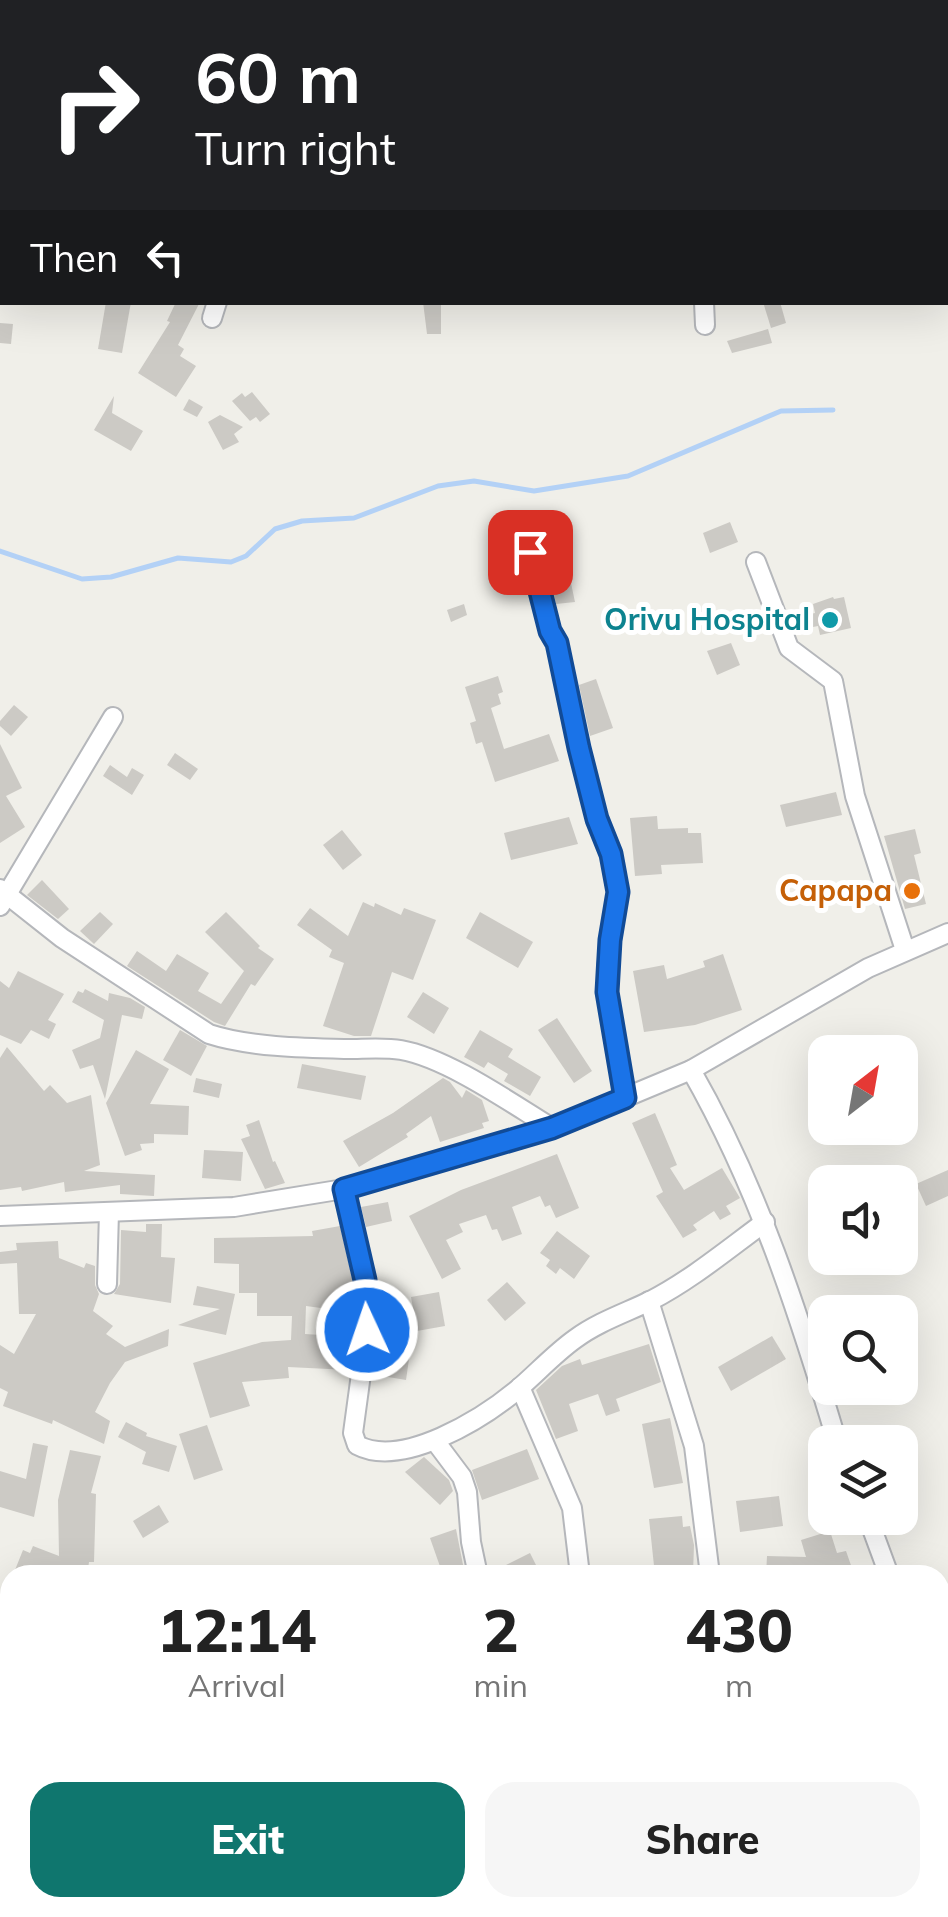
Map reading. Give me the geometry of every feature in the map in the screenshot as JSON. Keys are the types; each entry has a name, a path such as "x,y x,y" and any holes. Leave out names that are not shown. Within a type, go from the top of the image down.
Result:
{"street":[{"path":"704,305 705,324"},
{"path":"530,552 550,631 557,643 579,748 597,819 611,854 618,892 607,992 625,1098"},
{"path":"756,562 788,648 834,681 855,796 905,950"},
{"path":"113,718 2,896 209,1034 230,1041 312,1048 400,1050 426,1058 485,1088 552,1128"},
{"path":"0,1216 234,1207 344,1189 552,1128 691,1070 905,950 948,933"},
{"path":"691,1070 711,1104 764,1222 794,1298 832,1425"},
{"path":"344,1189 365,1280 367,1330 354,1433 358,1445 370,1452 395,1451 436,1441 520,1387 576,1337 649,1301 764,1222"},
{"path":"107,1284 109,1212"},
{"path":"649,1301 694,1446 709,1565"},
{"path":"520,1387 572,1508 579,1565"},
{"path":"436,1441 468,1492 470,1542 476,1565"},
{"path":"874,1535 885,1565"}],"building":[{"path":"105,305 130,305 122,353 98,349"},
{"path":"175,305 198,305 178,345 184,349 180,356 196,366 176,397 138,373 170,322 167,321"},
{"path":"423,305 441,305 441,334 427,334"},
{"path":"764,305 781,305 786,323 771,328"},
{"path":"0,323 13,324 11,344 0,343"},
{"path":"768,329 772,343 732,353 727,341"},
{"path":"252,392 270,414 260,422 256,417 250,421 232,401 242,393 245,397"},
{"path":"114,396 112,413 143,431 131,451 94,430"},
{"path":"189,399 203,407 197,417 183,410"},
{"path":"220,415 243,427 234,434 239,442 223,450 208,422"},
{"path":"730,522 738,542 710,553 703,533"},
{"path":"568,569 575,602 556,604 549,572"},
{"name":"Orivu Hospital","path":"844,597 851,628 820,635 810,614 815,613 813,604"},
{"path":"464,604 467,615 451,622 447,610"},
{"path":"731,643 740,665 717,675 707,651"},
{"path":"498,676 503,692 498,694 501,704 491,708 504,749 549,734 559,761 495,782 482,742 476,744 470,723 476,721 465,687"},
{"path":"596,679 613,728 590,736 579,685"},
{"path":"14,705 28,717 11,736 0,721"},
{"path":"0,744 22,788 6,796 25,827 0,843"},
{"path":"175,753 198,769 190,780 167,765"},
{"path":"110,765 127,777 132,768 144,775 132,795 103,776"},
{"path":"836,792 842,815 786,827 780,805"},
{"path":"657,816 658,829 688,828 688,833 701,833 703,863 661,865 662,874 635,876 630,818"},
{"path":"569,817 578,844 511,860 504,833"},
{"path":"915,829 921,853 914,855 926,904 905,909 884,836"},
{"path":"342,830 362,855 343,870 323,845"},
{"path":"42,880 69,909 58,919 27,895"},
{"path":"363,902 401,915 404,908 436,920 413,980 392,972 371,1036 354,1036 323,1026 344,963 329,957 332,950 297,925 310,908 348,936"},
{"path":"100,912 113,924 94,944 80,931"},
{"path":"226,912 258,948 274,959 255,986 251,984 225,1026 127,966 137,951 166,971 177,954 209,973 198,991 221,1004 244,971 205,932"},
{"path":"480,912 533,942 518,968 466,938"},
{"path":"723,954 742,1010 695,1025 644,1032 633,971 664,965 667,979 705,967 703,961"},
{"path":"18,971 64,994 48,1020 56,1024 49,1039 31,1030 21,1044 0,1035 0,981 9,988"},
{"path":"85,989 108,1001 109,993 145,1007 142,1019 122,1015 105,1099 93,1065 80,1069 72,1050 100,1038 104,1020 72,1002 78,991 83,993"},
{"path":"423,992 449,1008 434,1034 407,1017"},
{"path":"557,1018 592,1071 574,1083 538,1030"},
{"path":"180,1030 207,1046 191,1076 163,1060"},
{"path":"480,1030 513,1049 508,1057 541,1077 530,1096 504,1081 508,1074 488,1062 484,1068 464,1057"},
{"path":"7,1047 44,1091 50,1085 67,1103 91,1095 100,1165 84,1171 155,1175 154,1196 120,1194 120,1185 65,1192 64,1182 22,1191 21,1187 0,1190 0,1058"},
{"path":"136,1050 169,1069 150,1104 189,1106 188,1135 154,1134 154,1143 140,1144 142,1150 125,1156 106,1103"},
{"path":"302,1064 366,1076 361,1100 297,1088"},
{"path":"196,1078 222,1084 219,1098 193,1092"},
{"path":"443,1078 462,1098 466,1090 482,1100 489,1121 482,1123 484,1128 440,1142 431,1116 406,1134 408,1137 359,1167 343,1141"},
{"path":"655,1113 677,1165 670,1168 684,1190 722,1168 740,1198 726,1206 731,1214 720,1220 714,1211 693,1225 697,1230 683,1238 656,1196 663,1192 632,1123"},
{"path":"259,1120 273,1162 285,1183 265,1189 241,1139 250,1136 246,1125"},
{"path":"204,1150 243,1152 241,1181 202,1178"},
{"path":"557,1154 579,1208 556,1218 540,1196 512,1207 522,1234 502,1241 486,1215 459,1224 463,1232 446,1240 461,1269 442,1279 409,1216 461,1190"},
{"path":"948,1170 948,1196 926,1206 918,1183"},
{"path":"388,1202 392,1221 366,1227 361,1207"},
{"path":"146,1224 162,1224 161,1257 175,1258 171,1303 114,1294 120,1284 121,1230 146,1232"},
{"path":"340,1226 353,1282 351,1312 306,1306 305,1334 353,1337 349,1370 288,1367 289,1378 242,1382 250,1406 210,1418 193,1363 262,1342 291,1340 292,1316 257,1316 257,1293 239,1293 239,1264 214,1263 214,1238 313,1236 312,1231"},
{"path":"557,1231 590,1256 574,1279 560,1268 556,1274 546,1266 550,1260 540,1253"},
{"path":"58,1241 59,1258 84,1268 86,1263 95,1266 99,1294 93,1311 113,1326 106,1334 125,1347 169,1329 168,1346 125,1362 110,1383 95,1412 110,1421 104,1444 53,1420 52,1424 3,1406 8,1392 0,1388 0,1345 14,1354 36,1314 19,1314 17,1263 0,1264 0,1252 17,1250 16,1243"},
{"path":"507,1282 526,1303 505,1321 487,1300"},
{"path":"197,1286 235,1294 226,1335 178,1325 220,1309 193,1305"},
{"path":"439,1292 445,1326 417,1331 411,1297"},
{"path":"386,1334 412,1338 406,1380 382,1376 383,1370 374,1369 378,1345 384,1346"},
{"path":"772,1336 786,1359 731,1391 718,1367"},
{"path":"649,1344 661,1382 616,1399 620,1411 606,1416 598,1394 569,1404 578,1431 556,1439 536,1390 562,1366 580,1359 582,1365"},
{"path":"670,1418 683,1483 654,1488 642,1424"},
{"path":"126,1422 147,1433 146,1436 177,1446 169,1472 142,1464 146,1452 118,1437"},
{"path":"207,1425 223,1470 194,1480 179,1434"},
{"path":"33,1443 48,1446 34,1517 0,1507 0,1471 26,1479"},
{"path":"527,1449 539,1479 482,1500 472,1470"},
{"path":"70,1450 101,1456 91,1493 96,1494 94,1562 17,1565 23,1550 30,1553 33,1546 59,1556 58,1500"},
{"path":"424,1457 449,1480 453,1491 440,1505 405,1472"},
{"path":"779,1496 783,1526 740,1532 736,1501"},
{"path":"159,1505 169,1522 143,1538 133,1521"},
{"path":"682,1516 683,1527 690,1526 693,1565 654,1565 649,1519"},
{"path":"456,1529 463,1565 439,1565 430,1538"},
{"path":"831,1535 837,1553 846,1551 851,1565 767,1565 767,1556 806,1557 801,1540"},
{"path":"530,1553 536,1565 506,1565"}],"waterway":[{"path":"0,551 82,579 111,577 178,558 231,562 246,556 275,529 302,521 354,518 438,486 474,481 534,491 628,476 781,411 833,410"}],"place":[{"name":"Orivu Hospital","path":"830,620"},
{"name":"Capapa","path":"912,891"}],"route":[{"path":"367,1330 365,1280 344,1189 552,1128 625,1098 607,992 618,892 611,854 597,819 579,748 557,643 550,631 530,552"}]}
